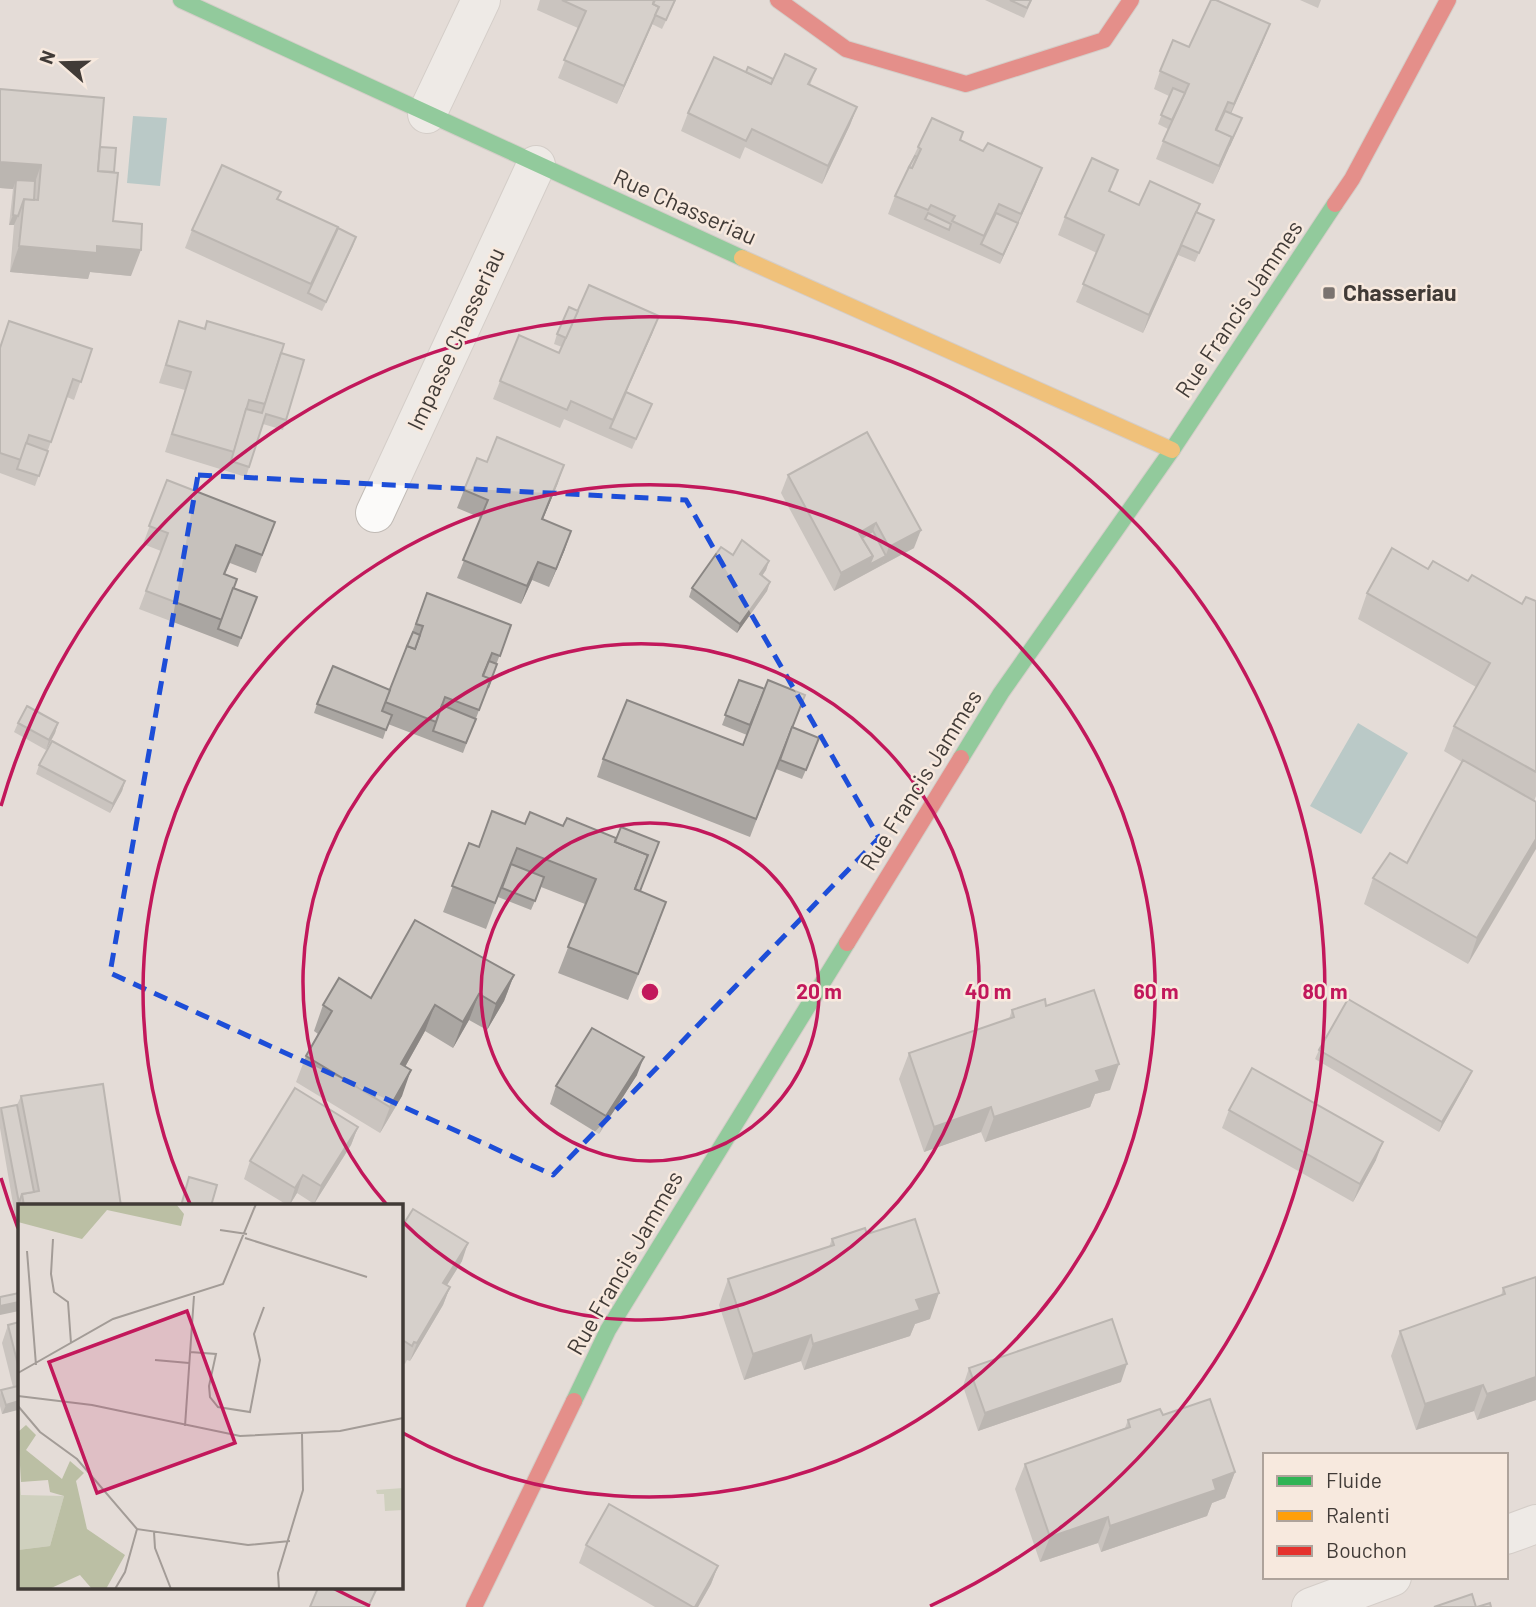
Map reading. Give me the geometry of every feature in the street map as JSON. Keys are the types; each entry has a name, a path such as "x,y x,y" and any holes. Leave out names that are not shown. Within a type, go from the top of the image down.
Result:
{"street":[{"name":"Rue Chasseriau","path":"181,0 536,165 1172,450"},
{"path":"427,114 481,0"},
{"path":"778,0 846,49 966,84 1104,40 1130,0"},
{"name":"Rue Francis Jammes","path":"474,1607 608,1329 1001,693 1172,450 1352,179 1448,0"},
{"name":"Impasse Chasseriau","path":"375,513 536,165"},
{"path":"1508,1534 1536,1524"},
{"path":"1311,1607 1387,1579"}],"highlighted area":[{"path":"198,475 686,500 879,838 553,1175 110,973"}],"water":[{"path":"133,116 167,118 160,186 127,183"},
{"path":"1358,723 1408,753 1361,834 1310,806"}],"building":[{"path":"562,0 654,0 653,4 659,7 624,86 564,60 586,11"},
{"path":"655,0 675,0 666,20 655,15 659,7 653,4"},
{"path":"1010,0 1031,0 1027,8"},
{"path":"1211,0 1270,24 1234,104 1228,102 1216,129 1232,137 1219,166 1163,141 1189,84 1160,71 1173,40 1189,47"},
{"path":"785,54 816,69 808,84 857,107 828,166 752,129 746,141 688,113 714,57 771,84"},
{"path":"748,67 773,79 771,84 746,72"},
{"path":"1173,88 1185,93 1172,120 1161,115"},
{"path":"0,89 104,98 98,171 118,173 113,221 142,224 141,250 97,246 97,253 19,246 24,199 38,200 41,165 0,162"},
{"path":"1225,111 1242,118 1229,146 1232,137 1216,130"},
{"path":"932,118 963,132 960,140 983,151 988,143 1042,168 1021,214 999,204 984,236 952,221 955,216 931,205 928,210 895,196 909,167 912,168 921,149 918,147"},
{"path":"100,147 116,148 114,172 98,171"},
{"path":"915,156 917,157 912,168 909,167"},
{"path":"1092,158 1118,170 1109,191 1139,205 1150,181 1200,204 1149,315 1083,284 1104,235 1065,217"},
{"path":"222,165 281,192 277,199 338,227 311,284 192,230"},
{"path":"16,180 35,181 34,200 24,199 18,216 13,215"},
{"path":"1196,212 1214,220 1199,253 1181,245"},
{"path":"928,213 951,224 949,230 925,219"},
{"path":"996,213 1018,223 1003,255 981,244"},
{"path":"338,228 356,237 326,302 308,293"},
{"path":"589,285 659,316 613,420 571,401 567,410 500,381 519,335 559,353"},
{"path":"569,307 578,311 566,338 557,334"},
{"path":"9,321 92,349 81,382 73,379 51,442 29,435 21,460 0,453 0,348"},
{"path":"179,321 205,329 207,321 284,344 265,404 249,400 234,452 172,434 191,372 166,365"},
{"path":"281,353 304,360 286,420 266,414 249,467 231,461 246,409 262,413"},
{"path":"626,392 652,404 636,439 610,428"},
{"path":"867,432 921,530 889,547 876,523 859,533 873,556 841,573 788,475"},
{"path":"497,437 564,465 542,519 571,531 556,569 538,562 527,586 463,560 488,500 464,490 477,458 487,462"},
{"path":"26,443 48,451 39,476 17,469"},
{"path":"167,480 275,522 262,555 236,545 224,574 237,579 222,620 146,591 168,533 149,526"},
{"path":"873,531 886,556 869,565 873,556 862,538"},
{"path":"742,540 769,561 760,574 770,582 740,624 692,588 721,547 733,555"},
{"path":"1392,548 1428,569 1433,561 1468,581 1472,575 1522,604 1526,597 1536,601 1536,772 1454,726 1490,663 1367,593"},
{"path":"233,588 257,597 241,638 218,629"},
{"path":"427,593 511,625 500,656 492,653 483,675 491,679 479,710 445,697 436,722 385,702 407,646 415,649 423,626 416,624"},
{"path":"413,632 420,635 415,649 407,646"},
{"path":"489,661 497,664 488,688 491,679 483,676"},
{"path":"333,666 390,690 382,711 392,715 386,730 317,704"},
{"path":"739,680 765,689 750,725 725,715"},
{"path":"768,680 805,695 756,819 603,759 627,700 743,745"},
{"path":"442,705 476,719 466,743 433,731"},
{"path":"27,706 58,723 49,740 18,723"},
{"path":"792,727 819,738 806,770 780,760"},
{"path":"52,741 125,781 113,804 39,765"},
{"path":"1463,760 1536,802 1536,839 1477,938 1373,878 1390,853 1407,863"},
{"path":"492,811 525,824 530,812 563,826 567,818 616,838 615,842 648,855 635,889 666,902 638,974 568,947 596,879 517,848 495,903 452,886 469,843 479,847"},
{"path":"621,827 659,842 640,891 635,889 648,855 615,842"},
{"path":"511,864 544,877 535,901 502,888"},
{"path":"415,920 514,975 496,1004 479,994 463,1022 435,1005 401,1064 411,1070 390,1107 306,1056 332,1011 323,1005 339,978 371,998"},
{"path":"1094,990 1119,1064 1096,1071 1100,1081 994,1117 991,1107 934,1127 909,1053 1014,1017 1012,1010 1045,999 1046,1006"},
{"path":"1348,999 1472,1071 1442,1122 1319,1050"},
{"path":"592,1028 644,1057 606,1116 556,1086"},
{"path":"1252,1068 1383,1142 1360,1184 1229,1110"},
{"path":"103,1084 121,1204 24,1204 22,1194 39,1191 21,1096"},
{"path":"295,1088 358,1127 321,1186 303,1175 295,1188 250,1161"},
{"path":"17,1105 34,1192 22,1194 19,1203 1,1108"},
{"path":"189,1177 217,1185 212,1204 182,1204"},
{"path":"413,1209 468,1243 443,1283 450,1287 417,1343 414,1342 412,1346 402,1340 402,1226"},
{"path":"915,1219 939,1293 916,1300 920,1310 813,1344 811,1335 753,1354 728,1279 834,1245 832,1239 865,1228 867,1234"},
{"path":"1536,1277 1536,1377 1487,1394 1483,1385 1425,1404 1400,1331 1505,1294 1503,1288"},
{"path":"18,1293 18,1302 0,1306 0,1297"},
{"path":"1112,1319 1127,1364 985,1413 969,1368"},
{"path":"18,1322 18,1365 8,1325"},
{"path":"18,1386 18,1401 6,1405 1,1390"},
{"path":"1210,1399 1235,1472 1213,1480 1216,1490 1110,1526 1108,1517 1050,1537 1025,1464 1130,1427 1128,1420 1160,1409 1163,1415"},
{"path":"609,1504 718,1566 695,1607 586,1545"},
{"path":"317,1590 376,1590 368,1607 310,1607"},
{"path":"1472,1594 1476,1607 1434,1607"}],"traffic: fast":[{"path":"181,0 742,258"},
{"path":"961,758 1001,693 1172,450 1335,204"},
{"path":"574,1401 608,1330 847,943"}],"traffic: slow":[{"path":"742,258 1172,450"}],"traffic: jam":[{"path":"778,0 846,49 966,84 1104,40 1131,0"},
{"path":"1335,204 1352,179 1448,0"},
{"path":"847,943 961,758"},
{"path":"474,1607 574,1401"}],"place":[{"name":"Chasseriau","path":"1329,293"}]}
